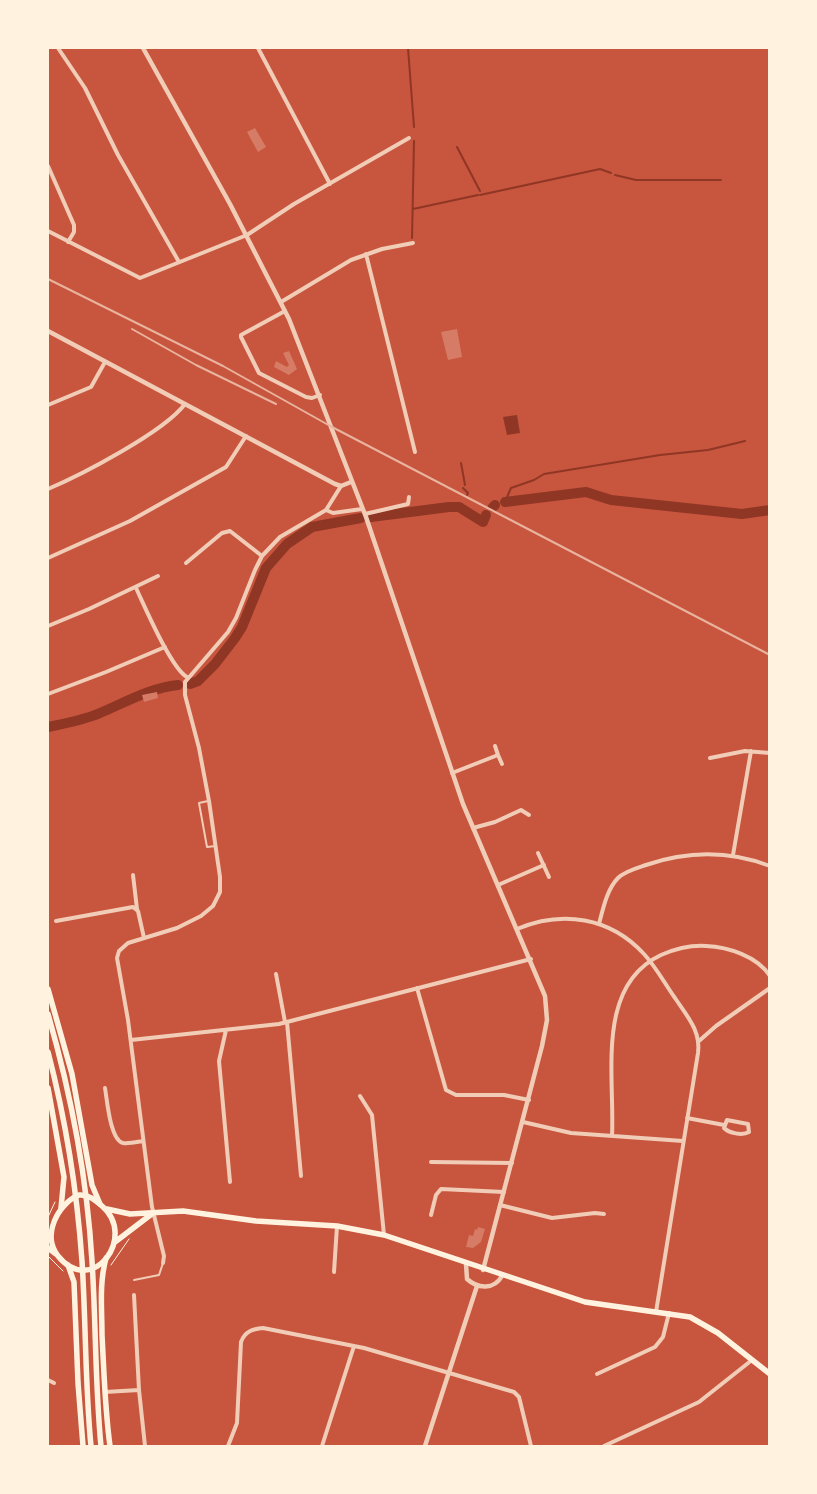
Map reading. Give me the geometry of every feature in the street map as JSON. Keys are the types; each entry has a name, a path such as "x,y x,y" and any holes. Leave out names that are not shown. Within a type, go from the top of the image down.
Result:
{"main road":[{"path":"48,989 59,1021 72,1074 92,1185 100,1204"},
{"path":"48,1014 73,1116 87,1205 92,1259 101,1446"},
{"path":"48,1052 63,1117 77,1206 82,1261 91,1446"},
{"path":"48,1088 64,1177 62,1208"},
{"path":"48,1229 53,1225 62,1208 69,1200 84,1195 92,1198 107,1210 115,1223 114,1243"},
{"path":"107,1210 126,1214 176,1211 256,1221 337,1226 384,1235 483,1270 585,1302 690,1317 706,1324 770,1374"},
{"path":"110,1446 105,1392 101,1282 106,1258 114,1243 153,1213"},
{"path":"53,1225 52,1244 58,1256"},
{"path":"48,1248 68,1265 86,1271 97,1266 106,1258"},
{"path":"68,1265 74,1282 78,1383 83,1446"}],"street":[{"path":"58,48 85,88 122,163 179,262"},
{"path":"143,48 286,310 364,513 452,773 473,828 531,959 545,996 547,1012 542,1046 483,1270"},
{"path":"258,48 330,184"},
{"path":"48,231 136,278 143,277 246,234 409,138"},
{"path":"48,166 74,225 74,232 68,242"},
{"path":"281,302 326,273 366,254 413,243"},
{"path":"366,254 416,452"},
{"path":"286,310 241,335 241,337 259,374 306,397 312,398 320,395"},
{"path":"48,331 341,486"},
{"path":"48,405 90,387 105,362"},
{"path":"48,489 86,471 147,435 177,413 185,404"},
{"path":"48,558 130,521 226,467 246,436"},
{"path":"163,1263 164,1256 153,1213 142,1142 131,1040 118,958 123,946 185,924 213,906 220,885 216,846 209,801 184,684 187,677 204,661 228,632 236,618 254,570 262,556 280,537 326,510 341,486 351,482"},
{"path":"326,510 334,513 364,513 408,504 409,497"},
{"path":"186,563 222,533 230,531 262,556"},
{"path":"48,626 136,588 158,576"},
{"path":"136,588 164,647 181,672 187,677"},
{"path":"48,694 164,647"},
{"path":"495,746 502,764"},
{"path":"710,758 751,751 770,753"},
{"path":"733,855 751,751"},
{"path":"452,773 498,756"},
{"path":"473,828 495,822 520,810 529,815"},
{"path":"538,853 548,877"},
{"path":"599,924 614,884 626,873 682,855 709,853 733,855 770,866"},
{"path":"498,885 544,865"},
{"path":"133,875 137,908 144,938"},
{"path":"56,922 130,907 137,908"},
{"path":"517,929 542,920 557,918 599,924 630,941 650,961 696,1029 699,1041 656,1312"},
{"path":"612,1136 615,1013 626,986 650,961 682,948 707,946 724,948 746,956 762,967 770,976"},
{"path":"131,1040 286,1022 531,959"},
{"path":"276,974 286,1022 300,1176"},
{"path":"417,988 446,1090 456,1095 504,1095 528,1100"},
{"path":"699,1041 716,1026 770,988"},
{"path":"226,1030 219,1061 230,1182"},
{"path":"105,1088 111,1125 117,1139 124,1143 142,1142"},
{"path":"360,1096 372,1115 384,1235"},
{"path":"687,1118 724,1125"},
{"path":"730,1120 748,1124 750,1129 743,1134 727,1131 724,1125 730,1120"},
{"path":"523,1122 565,1132 684,1141"},
{"path":"431,1162 512,1163"},
{"path":"431,1215 436,1196 442,1189 504,1192"},
{"path":"500,1205 552,1218 595,1213 604,1214"},
{"path":"334,1272 337,1226"},
{"path":"466,1264 467,1279 477,1286 487,1287 494,1285 502,1276"},
{"path":"426,1446 477,1286"},
{"path":"134,1295 139,1390 145,1446"},
{"path":"597,1374 655,1347 663,1337 669,1313"},
{"path":"228,1446 237,1422 241,1348 246,1333 258,1328 354,1346 449,1372 517,1394 531,1446"},
{"path":"322,1446 354,1346"},
{"path":"604,1446 699,1402 752,1360"},
{"path":"48,1380 54,1383"},
{"path":"105,1392 139,1390"}],"lane":[{"path":"209,801 199,803 207,847 216,846"},
{"path":"134,1280 159,1275 163,1263"}],"path":[{"path":"48,1217 56,1202"},
{"path":"109,1268 131,1236"},
{"path":"48,1255 68,1275"}],"shaded area":[{"path":"517,415 520,433 507,435 503,417"}],"building":[{"path":"255,128 266,147 258,152 247,132"},
{"path":"457,329 462,357 448,360 441,332"},
{"path":"289,351 297,369 289,375 274,367 276,361 287,367 289,365 283,353"},
{"path":"157,692 158,698 144,702 142,695"},
{"path":"478,1227 485,1229 481,1242 473,1248 466,1247 469,1235 473,1236 475,1229 477,1230"}],"waterway":[{"path":"408,48 414,127"},
{"path":"412,238 414,141"},
{"path":"457,147 480,191"},
{"path":"480,195 600,169 611,173"},
{"path":"615,175 636,180 721,180"},
{"path":"413,209 478,195"},
{"path":"505,502 511,488 534,480 544,474 660,455 708,450 745,441"},
{"path":"461,463 465,485"},
{"path":"463,488 468,493 467,495"},
{"path":"505,502 586,492 611,500 742,514 770,510"},
{"path":"460,508 462,504"},
{"path":"371,517 449,507 459,507 483,522 486,515"},
{"path":"190,684 198,681 215,664 235,638 242,627 266,568 287,544 312,527 361,518"},
{"path":"48,727 88,717 148,692 178,685"}],"railway":[{"path":"48,279 223,366 332,427 770,655"},
{"path":"132,329 196,365 276,404"}]}
